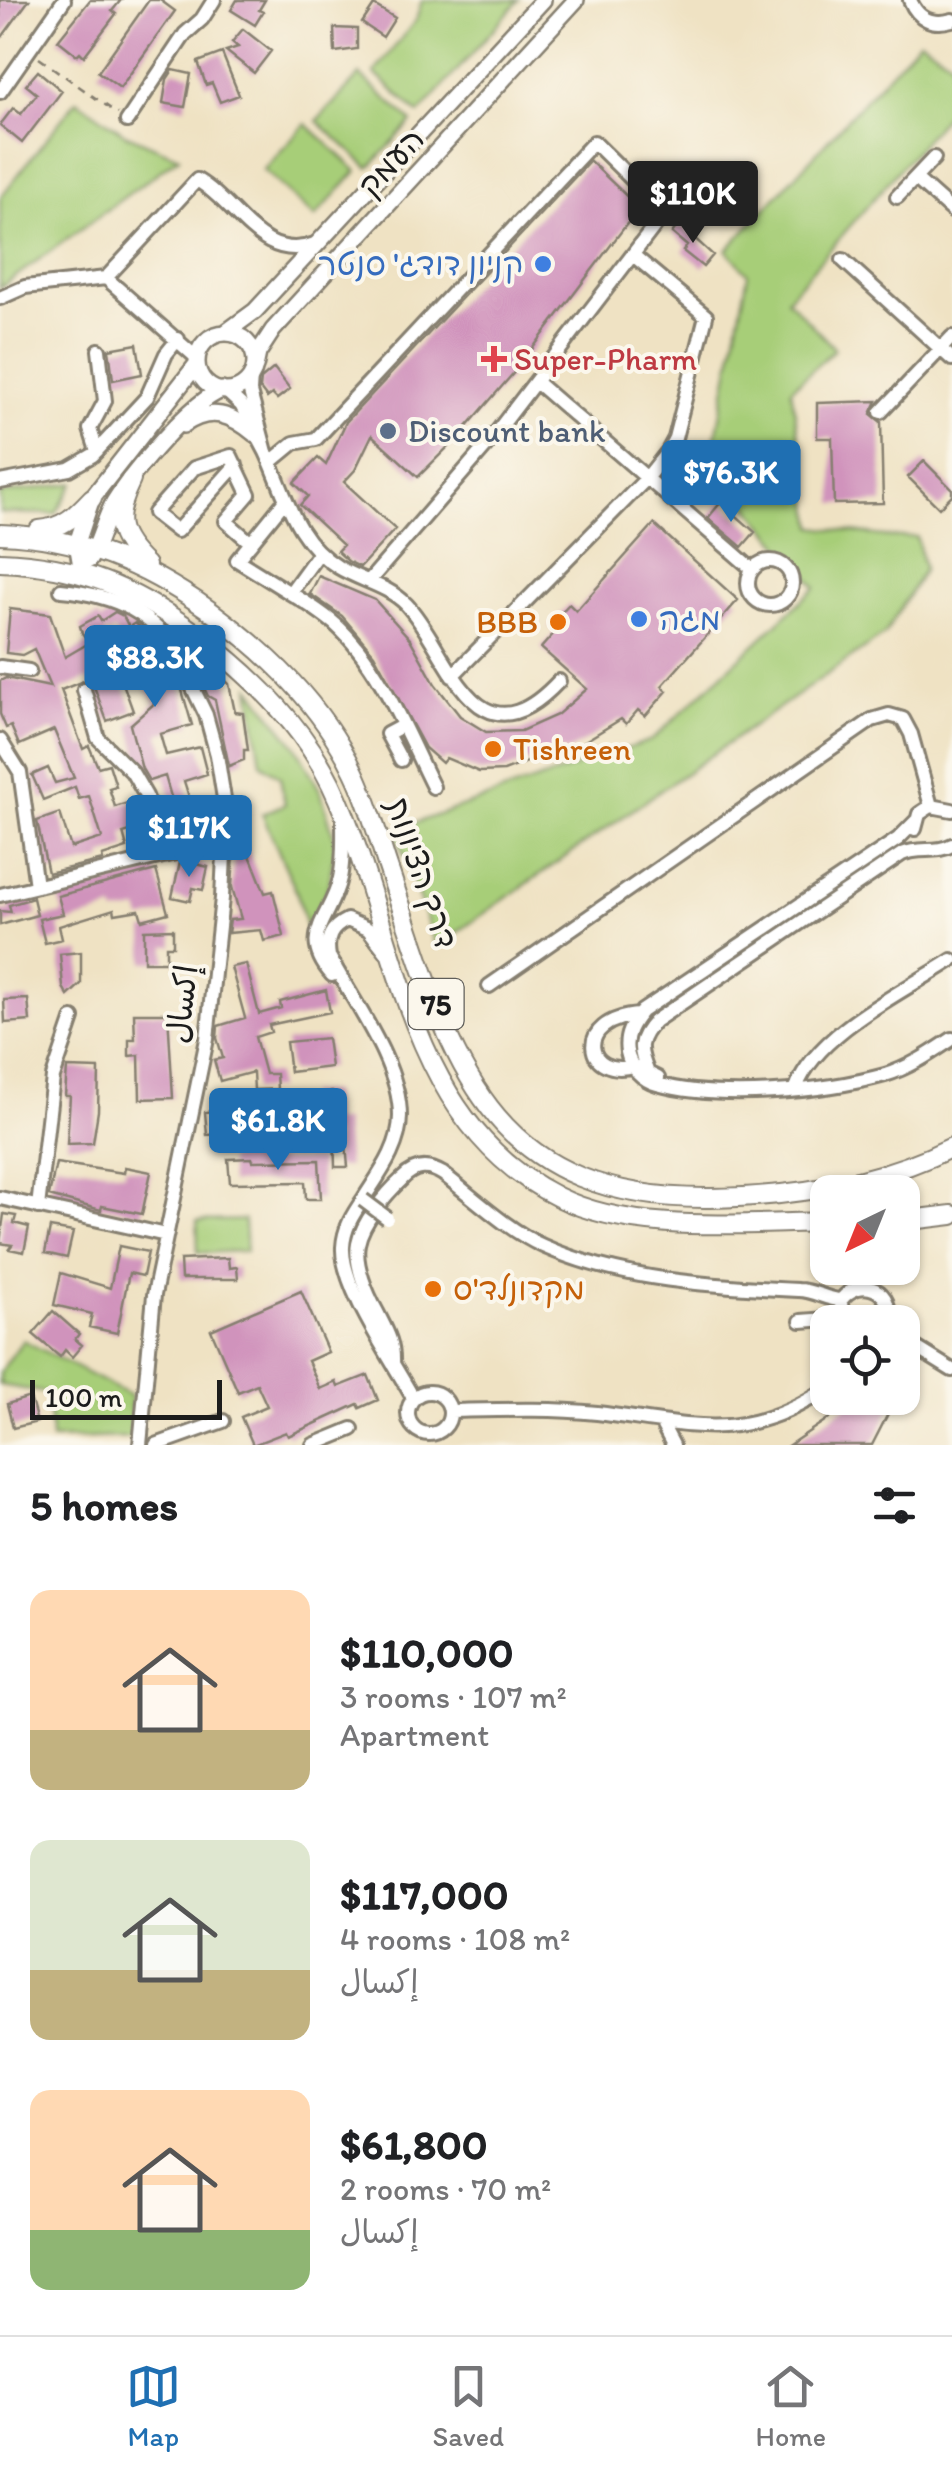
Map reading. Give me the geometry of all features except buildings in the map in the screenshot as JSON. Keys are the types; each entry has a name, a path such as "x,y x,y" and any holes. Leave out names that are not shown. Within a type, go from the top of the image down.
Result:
{"highway":[{"path":"130,480 118,510 120,532 129,548 157,576"},
{"path":"0,534 62,525 92,498"},
{"name":"דרך הציונות","path":"0,534 52,537 96,548 157,576 269,656 290,679 333,736 364,794 421,964 458,1058 488,1108 526,1147 570,1175 610,1189 686,1198 766,1197 829,1187 904,1167 952,1147"},
{"name":"דרך הציונות","path":"0,562 82,572 128,590 197,634 244,673 292,724 330,782 422,1040 452,1101 488,1146 536,1185 580,1206 626,1220 810,1222"},
{"path":"920,1219 952,1215"}],"main road":[{"name":"העמק","path":"225,333 255,311 543,0"},
{"name":"העמק","path":"253,371 258,352 273,330 576,0"},
{"path":"225,333 247,341 255,356 253,371 245,384 204,398 130,480 111,508 82,572 77,543 92,498 197,361 206,340 225,333"},
{"path":"197,361 206,382 224,390"},
{"path":"172,433 194,418 217,413 237,419 255,434"}],"street":[{"path":"0,92 64,0"},
{"path":"127,121 185,34 202,19 214,0"},
{"path":"910,0 921,17 931,22 951,21"},
{"path":"268,457 294,443 316,439 594,142 661,208 663,215 486,446 369,581"},
{"path":"897,197 934,158"},
{"path":"915,178 952,210"},
{"path":"0,298 25,287 106,278 198,180 268,242 297,251 318,244"},
{"path":"452,676 647,478 674,438 706,316 633,254"},
{"path":"842,260 952,359"},
{"path":"106,278 197,361"},
{"path":"881,412 952,337"},
{"path":"0,482 69,470 96,451 147,397 166,354 178,340"},
{"path":"96,451 90,430 105,401 99,350"},
{"path":"253,371 250,392 284,502 304,536 320,553 338,567 395,594 409,607 452,676 472,699 489,709 508,713 534,705 559,681"},
{"path":"536,382 752,569"},
{"path":"224,390 241,405 268,457"},
{"path":"236,466 178,530 154,513 194,468 231,456 236,466 249,494 226,521 252,542"},
{"path":"284,502 237,560 338,626 384,690 433,787"},
{"path":"290,592 320,553"},
{"path":"61,590 88,593 133,609 166,634 184,660 197,634"},
{"name":"إكسال","path":"140,1445 154,1295 207,1039 226,841 226,811 217,756 184,660"},
{"path":"0,667 29,671"},
{"path":"84,690 98,738 132,772 146,796 167,855"},
{"path":"488,986 872,720 889,714 903,719 912,734 931,806"},
{"path":"401,760 388,734 402,726"},
{"path":"0,740 20,772 36,886"},
{"path":"952,810 931,806 919,814 910,831 639,1015 630,1025 626,1046 640,1075 656,1084 729,1094 856,1082 889,1074 952,1039"},
{"path":"343,814 340,877 315,943 325,967 357,1003"},
{"path":"916,821 916,836 926,847"},
{"path":"0,895 226,841"},
{"path":"674,1086 648,1073 639,1052 641,1036 656,1020 902,854 952,845"},
{"path":"392,959 368,929 356,922 347,920 332,931 327,943 329,956 357,1003 392,1078 400,1118 396,1142 350,1219 343,1251 353,1289 413,1398"},
{"path":"796,1088 814,1056 849,1027 952,960"},
{"path":"633,1066 610,1068 599,1060 592,1045 605,1022 619,1016 639,1015"},
{"path":"38,1206 53,1077 73,1018"},
{"path":"927,1056 952,1026"},
{"path":"393,1362 394,1344 368,1292 358,1244 380,1204 404,1176 418,1167 444,1174 539,1245 598,1268 738,1287 816,1290 836,1302 855,1288 874,1288 889,1305"},
{"path":"0,1198 166,1235"},
{"path":"362,1200 387,1218"},
{"path":"841,1300 841,1305"},
{"path":"801,1321 810,1321"},
{"path":"920,1350 952,1370"},
{"path":"428,1392 443,1396 450,1411 442,1430 422,1434 408,1418 413,1398 428,1392"},
{"path":"450,1411 597,1413 711,1436 755,1434 810,1405"},
{"path":"156,1445 223,1421"},
{"path":"663,1426 673,1445"},
{"path":"313,1445 352,1429"}],"path":[{"path":"29,50 127,121"}],"green space":[{"path":"422,0 519,0 419,114 374,73 416,20"},
{"path":"920,40 952,62 952,108 787,299 835,349 791,389 814,527 917,537 924,569 885,634 436,947 395,830 652,740 816,587 711,462 748,274 727,250"},
{"path":"360,75 412,122 369,168 317,121"},
{"path":"77,100 125,134 179,157 0,288 0,198"},
{"path":"306,124 357,171 315,217 263,170"},
{"path":"74,483 56,514 0,513 0,494"},
{"path":"250,687 295,745 321,792 336,844 327,892 306,927 297,893 262,814 285,804 280,777 261,763"},
{"path":"244,1220 246,1251 198,1253 197,1221"},
{"path":"23,1340 131,1396 131,1437 51,1439 48,1393 0,1385 0,1372"}],"place":[{"name":"קניון דודג' סנטר","path":"543,264"},
{"name":"Super-Pharm","path":"494,359"},
{"name":"Discount bank","path":"388,431"},
{"name":"מגה","path":"639,619"},
{"name":"BBB","path":"558,622"},
{"name":"Tishreen","path":"493,749"},
{"name":"מקדונלד'ס","path":"433,1289"}]}
